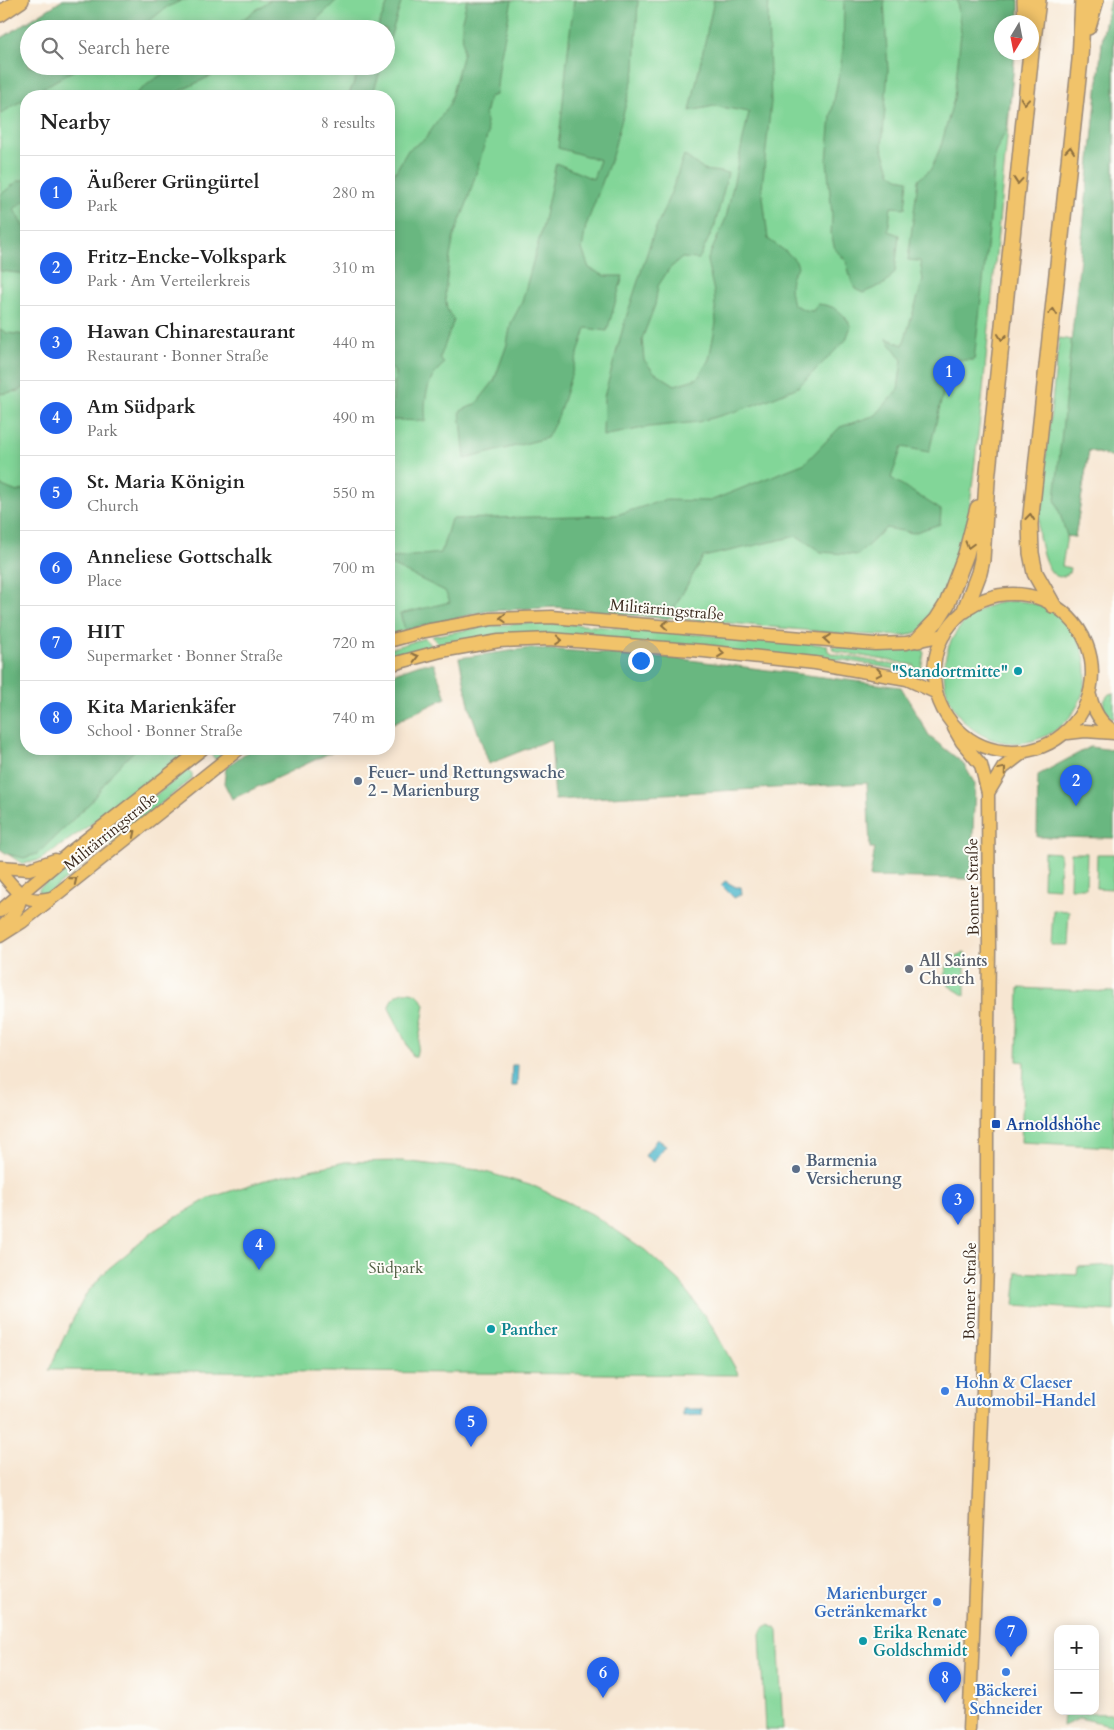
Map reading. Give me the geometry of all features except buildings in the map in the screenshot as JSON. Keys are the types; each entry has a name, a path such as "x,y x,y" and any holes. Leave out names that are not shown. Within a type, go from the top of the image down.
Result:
{"highway":[{"path":"0,14 21,0"},
{"path":"1025,0 1026,15"},
{"path":"1036,15 1038,0"},
{"path":"1053,605 1035,573 1030,540 1030,524 1080,60 1083,0"},
{"path":"1080,60 1096,0"},
{"path":"965,610 982,560 987,481 1029,60"},
{"path":"918,640 937,620 947,604 966,554 978,506 987,481"}],"main road":[{"path":"1013,595 1031,597 1053,605 1071,620 1084,636 1088,646 1093,666 1090,696 1082,716 1068,733 1051,744 1025,751 994,749 975,741 954,728 943,711 935,692 934,680 935,660 944,635 952,622 976,603 992,597 1013,595"},
{"name":"Militärringstraße","path":"395,640 425,631 491,619 551,617 875,644 894,644 944,635"},
{"path":"395,663 441,651 499,641 550,639 704,651 815,663 907,679 935,692"},
{"path":"1090,696 1093,708 1099,718 1114,732"},
{"name":"Bonner Straße","path":"954,728 962,742 981,765 988,793 990,949 987,1265 969,1730"},
{"path":"1068,733 1085,731 1114,732"},
{"path":"988,793 1003,768 1025,751"},
{"name":"Militärringstraße","path":"0,911 68,854 194,755"},
{"name":"Militärringstraße","path":"0,936 22,922 54,897 232,755"},
{"path":"0,869 29,869 68,854"},
{"path":"0,869 20,895 36,900 54,897"},
{"path":"0,929 16,912 20,905 20,895"}],"green space":[{"path":"63,0 1019,0 1007,15 994,15 994,60 1014,60 982,401 966,539 942,607 921,631 905,636 846,634 556,607 488,611 395,633 395,90 20,90 20,755 185,755 150,783 40,860 23,864 0,849 0,39 20,27 20,75 395,75 395,20 31,20"},
{"path":"63,0 183,0 167,7 150,20 31,20"},
{"path":"270,0 337,0 316,20 242,20"},
{"path":"389,0 402,0 395,22 395,20 381,20"},
{"path":"467,0 512,0 500,60 496,95 489,97 485,115 488,133 467,203 454,236 449,262 445,293 447,309 454,320 440,358 444,364 438,369 430,382 425,405 426,421 395,420 395,173 408,150 425,139 449,105 463,53 462,20"},
{"path":"574,0 638,0 635,70 612,156 586,226 582,249 589,268 605,276 623,276 607,331 586,328 558,417 547,438 465,459 460,411 476,404 494,381 507,344 511,323 522,302 543,225 556,163 593,179 600,160 558,148"},
{"path":"714,0 769,0 771,102 762,188 768,239 797,263 798,267 792,275 790,284 793,304 805,310 813,311 817,304 829,306 838,310 851,326 846,340 798,387 737,411 698,422 649,427 603,436 604,397 624,324 653,235 684,155 704,170 728,173 715,225 699,259 682,258 669,269 658,286 655,305 642,339 644,360 654,372 675,385 698,378 709,359 716,323 714,292 707,261 726,218 749,112 714,106 690,111"},
{"path":"844,0 884,0 888,70 882,147 891,173 898,178 908,180 905,208 891,207 888,231 899,235 895,272 886,283 863,293 855,289 846,261 835,249 831,234 832,216 827,161 831,116 843,53"},
{"path":"957,0 1019,0 1019,15 994,15 994,60 1014,60 1007,128 995,153 991,212 974,360 951,360 929,452 902,447 891,478 941,510 940,524 913,533 886,528 858,555 821,552 797,536 703,557 668,619 556,607 488,611 405,630 400,614 450,602 445,591 395,567 395,558 441,553 451,519 616,515 664,500 710,501 805,463 840,427 876,415 898,389 902,360 886,338 903,345 923,280 920,261 908,260 918,180 931,169 941,146 954,98 961,33"},
{"path":"1110,0 1114,0 1114,458 1089,450 1075,537 1067,536 1062,566 1070,568 1069,573 1061,577 1055,575 1050,570 1046,562 1042,552 1038,528 1059,338 1072,340 1103,34"},
{"path":"1110,0 1114,0 1114,458 1089,450 1075,537 1067,536 1055,499 1103,34"},
{"path":"20,27 20,75 65,75 39,90 20,90 20,102 0,114 0,39"},
{"path":"161,75 213,75 182,90 140,90"},
{"path":"357,75 379,75 374,90 351,90"},
{"path":"20,180 20,204 14,209 20,220 20,273 0,271 0,195"},
{"path":"0,329 7,333 20,334 20,390 0,394"},
{"path":"0,485 17,492 20,491 20,755 130,755 112,773 90,803 37,854 24,858 7,854 0,849"},
{"path":"1015,601 1042,607 1054,613 1065,622 1074,633 1080,645 1086,672 1080,699 1074,711 1065,722 1054,731 1042,737 1015,743 988,737 976,731 965,722 956,711 950,699 944,672 950,645 956,633 965,622 976,613 988,607"},
{"path":"525,623 570,624 827,645 828,651 833,654 911,668 912,672 911,674 905,671 844,660 498,636 440,646 432,636 488,626"},
{"path":"425,638 433,647 395,657 395,647"},
{"path":"832,646 887,650 921,648 924,653 920,674 919,676 916,675 916,669 913,665 839,652 833,650"},
{"path":"531,648 674,658 901,687 930,737 963,763 975,784 971,879 870,877 875,848 870,848 867,783 555,800 551,739 489,764 470,709 459,658"},
{"path":"420,664 434,664 446,698 395,722 395,673"},
{"path":"1114,693 1114,719 1105,711 1103,705 1109,694"},
{"path":"1090,747 1114,750 1114,838 1037,837 1038,775"},
{"path":"212,755 222,755 216,760"},
{"path":"243,755 325,755 232,799 224,783 226,767"},
{"path":"186,771 192,773 192,779 50,892 39,894 39,888"},
{"path":"1044,852 1060,853 1059,888 1043,887"},
{"path":"1071,853 1087,853 1086,888 1070,888"},
{"path":"1097,854 1114,854 1112,889 1096,888"},
{"path":"1053,910 1069,911 1067,945 1051,945"},
{"path":"965,953 965,996 949,986 946,970 954,957"},
{"path":"1019,988 1114,992 1114,1147 1021,1142 1024,1062 1017,1061"},
{"path":"404,992 417,994 425,1005 416,1057 413,1057 389,1008 393,998"},
{"name":"Südpark","path":"402,1161 479,1170 536,1187 592,1214 645,1250 680,1282 712,1326 739,1375 49,1370 86,1294 108,1269 158,1228 209,1198 265,1180 345,1162"},
{"path":"1114,1265 1114,1311 1014,1305 1017,1272 1077,1275 1078,1267"},
{"path":"768,1625 776,1628 778,1631 783,1730 765,1730 760,1634 762,1629"},
{"path":"1114,1714 1114,1726 1080,1718 1063,1726 1064,1715"}],"water":[{"path":"725,881 736,887 741,887 742,894 734,898 721,885"},
{"path":"512,1065 518,1065 517,1086 511,1086"},
{"path":"657,1139 666,1145 653,1162 645,1156"},
{"path":"683,1409 702,1409 702,1415 683,1416"}],"place":[{"name":"Äußerer Grüngürtel","path":"949,397"},
{"name":"\"Standortmitte\"","path":"1018,671"},
{"name":"Feuer- und Rettungswache 2 - Marienburg","path":"358,781"},
{"name":"Fritz-Encke-Volkspark","path":"1076,806"},
{"name":"All Saints Church","path":"909,969"},
{"name":"Arnoldshöhe","path":"996,1124"},
{"name":"Barmenia Versicherung","path":"796,1169"},
{"name":"Hawan Chinarestaurant","path":"958,1225"},
{"name":"Am Südpark","path":"259,1270"},
{"name":"Panther","path":"491,1329"},
{"name":"Hohn & Claeser Automobil-Handel","path":"945,1391"},
{"name":"St. Maria Königin","path":"471,1447"},
{"name":"Marienburger Getränkemarkt","path":"937,1602"},
{"name":"Erika Renate Goldschmidt","path":"863,1641"},
{"name":"HIT","path":"1011,1657"},
{"name":"Bäckerei Schneider","path":"1006,1672"},
{"name":"Anneliese Gottschalk","path":"603,1698"},
{"name":"Kita Marienkäfer","path":"945,1703"}]}
